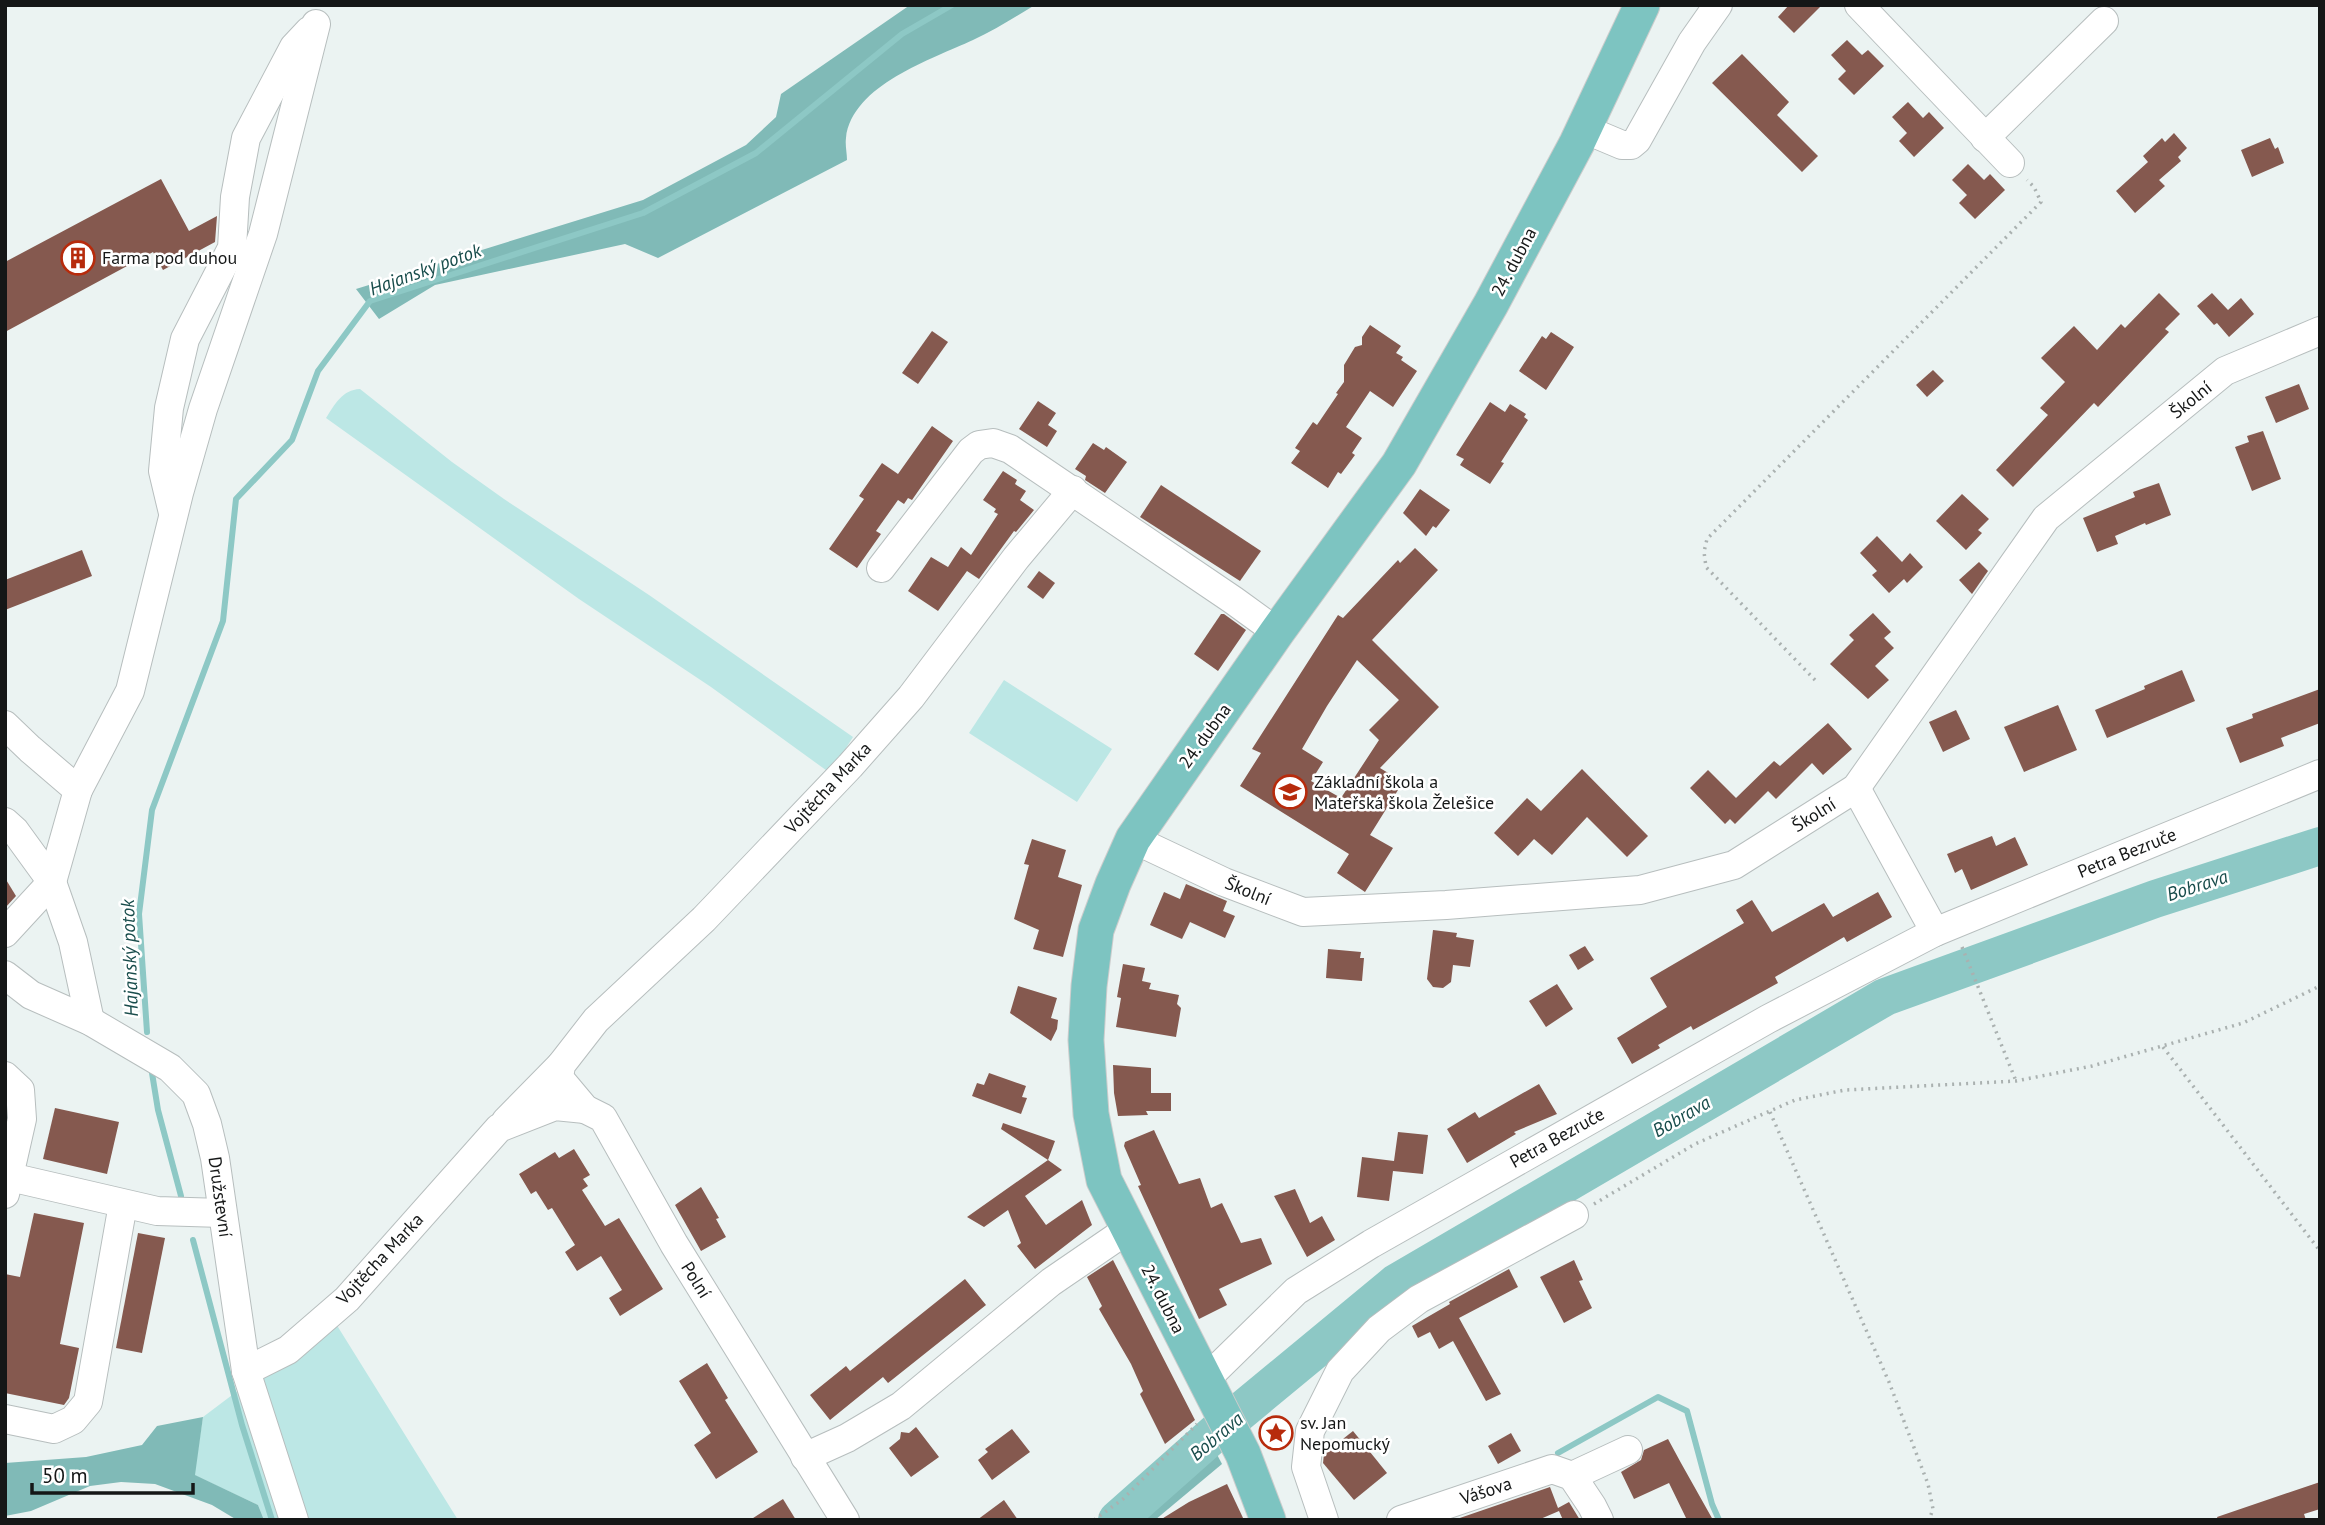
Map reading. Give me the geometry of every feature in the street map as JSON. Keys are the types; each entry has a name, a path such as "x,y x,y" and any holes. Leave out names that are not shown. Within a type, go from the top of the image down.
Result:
{"main road":[{"name":"24. dubna","path":"1268,1520 1243,1454 1127,1230 1104,1180 1091,1114 1086,1040 1096,930 1133,839 1399,464 1491,304 1584,129 1642,5"}],"street":[{"path":"1584,129 1622,145 1631,145 1637,140 1692,42 1718,5"},
{"path":"1859,5 2010,163"},
{"path":"1985,138 2104,21"},
{"path":"5,933 52,882 78,790 130,691 203,409 263,234 316,24 294,47 246,138 235,197 232,248 185,339 169,408 163,471 173,517"},
{"name":"Školní","path":"1133,839 1224,882 1303,912 1446,905 1640,890 1734,865 1856,788 2046,518 2225,371 2320,331"},
{"path":"881,568 971,451 979,445 993,443 1010,449 1073,490 1278,632"},
{"name":"Vojtěcha Marka","path":"246,1371 288,1350 347,1299 499,1128 561,1065 596,1020 704,919 859,756 911,697 1016,558 1073,490"},
{"path":"5,725 78,790"},
{"name":"Petra Bezruče","path":"1213,1396 1296,1291 1371,1244 1768,1019 1935,932 2320,774"},
{"path":"1856,788 1935,932"},
{"path":"5,822 15,831 52,882 73,942 90,1021"},
{"name":"Družstevní","path":"7,979 31,995 90,1021 170,1068 196,1094 208,1124 215,1158 246,1371 294,1520"},
{"path":"561,1065 559,1078 585,1109"},
{"path":"5,1076 20,1090 22,1119 8,1185 157,1211 222,1213"},
{"name":"Vojtěcha Marka","path":"499,1128 555,1107 585,1109"},
{"name":"Polní","path":"585,1109 603,1118 674,1244 845,1520"},
{"path":"5,1419 54,1429 73,1420 88,1402 123,1203"},
{"path":"1324,1520 1306,1467 1307,1455 1310,1431 1340,1371 1379,1329 1419,1298 1574,1216"},
{"path":"805,1457 847,1438 901,1406 1051,1282 1127,1230"},
{"name":"Vášova","path":"1401,1520 1552,1469 1572,1476 1628,1450"},
{"path":"1572,1476 1598,1520"}],"path":[{"path":"1815,680 1706,567 1704,552 1707,539 2041,202 2034,187 2010,163"},
{"path":"1961,945 2016,1081"},
{"path":"1574,1216 1695,1144 1795,1100 1845,1090 2016,1081 2092,1066 2243,1023 2320,986"},
{"path":"2163,1047 2320,1251"},
{"path":"1770,1112 1914,1446 1928,1484 1933,1509 1929,1520"},
{"path":"1094,1520 1123,1499 1195,1426 1213,1396"}],"shaded area":[{"path":"910,5 1035,5 981,36 916,65 878,89 851,119 846,138 847,160 658,258 625,244 435,285 379,319 356,289 643,200 746,145 776,117 781,94"},
{"path":"360,389 452,462 504,499 649,595 853,737 830,773 711,687 579,599 326,418 344,395"},
{"path":"1004,680 1112,749 1077,802 969,733"},
{"path":"333,1319 458,1520 264,1520 258,1505 194,1475 203,1417"},
{"path":"203,1417 195,1475 258,1505 264,1520 237,1520 212,1505 155,1484 121,1482 90,1486 31,1511 5,1516 5,1463 86,1457 142,1445 157,1426"},
{"path":"1204,1430 1222,1464 1155,1520 1102,1520"}],"building":[{"path":"1789,5 1822,5 1794,33 1778,17"},
{"path":"1847,40 1862,55 1868,50 1884,66 1854,95 1838,79 1846,71 1831,55"},
{"path":"1742,54 1789,102 1777,115 1818,156 1802,172 1712,83"},
{"path":"1908,102 1923,118 1929,112 1944,128 1914,157 1899,141 1907,133 1892,117"},
{"path":"2174,133 2187,148 2178,157 2181,161 2159,180 2165,186 2135,213 2116,191 2148,162 2143,156 2162,138 2165,142"},
{"path":"2270,138 2275,149 2278,147 2284,163 2252,177 2241,150"},
{"path":"1968,164 1984,180 1990,174 2005,190 1975,219 1959,203 1967,195 1952,180"},
{"name":"Farma pod duhou","path":"161,179 189,231 217,216 215,242 163,270 153,252 5,332 5,262"},
{"path":"2159,293 2180,314 2165,329 2169,332 2098,407 2094,403 2013,487 1996,470 2048,415 2040,408 2065,382 2041,358 2074,326 2097,350 2121,324 2125,328"},
{"path":"2212,293 2228,310 2241,298 2254,314 2229,337 2197,306"},
{"path":"1370,325 1401,346 1396,353 1417,371 1393,407 1370,391 1346,427 1362,438 1352,453 1355,455 1341,474 1338,472 1328,488 1291,463 1300,451 1295,448 1313,422 1317,425 1338,394 1336,393 1344,382 1344,365 1355,347 1362,345 1362,337"},
{"path":"932,331 948,342 918,384 902,373"},
{"path":"1551,332 1574,347 1546,390 1519,371 1542,336 1546,339"},
{"path":"1933,370 1944,381 1927,397 1916,385"},
{"path":"2299,384 2309,409 2276,423 2265,397"},
{"path":"1038,401 1056,413 1048,425 1057,431 1047,447 1019,429"},
{"path":"1490,402 1505,412 1510,404 1526,414 1524,417 1528,420 1490,484 1460,465 1464,459 1456,455"},
{"path":"932,426 953,441 912,500 908,498 904,504 898,500 876,531 881,534 857,568 829,549 864,499 859,496 882,463 898,474"},
{"path":"2263,431 2281,479 2252,491 2235,447 2249,442 2247,436"},
{"path":"1093,443 1104,450 1106,447 1127,462 1105,493 1085,480 1086,476 1075,469"},
{"path":"1003,471 1017,480 1015,484 1026,491 1020,500 1034,510 1016,532 1014,531 979,579 967,571 938,611 908,591 931,557 948,567 961,547 971,555 998,514 994,512 996,509 983,500"},
{"path":"2159,483 2171,515 2115,536 2118,544 2097,552 2083,518 2135,497 2133,492"},
{"path":"1161,485 1261,551 1240,581 1140,517"},
{"path":"1420,489 1450,510 1426,536 1403,513"},
{"path":"1962,494 1989,519 1978,530 1982,533 1966,550 1936,521"},
{"path":"1877,536 1902,562 1910,553 1923,567 1907,583 1904,579 1889,593 1872,575 1877,571 1860,553"},
{"path":"1415,548 1438,570 1372,640 1439,707 1380,768 1403,782 1370,835 1393,848 1365,892 1337,873 1349,854 1240,786 1261,753 1252,749 1338,615 1343,618 1398,560 1400,563","holes":["1357,660 1399,700 1369,730 1379,740 1341,798 1311,781 1323,762 1302,749"]},
{"path":"82,550 92,576 5,610 5,580"},
{"path":"1979,562 1988,571 1972,594 1959,580"},
{"path":"1039,571 1055,583 1043,599 1027,587"},
{"path":"1873,613 1891,632 1884,638 1894,648 1875,666 1889,680 1868,699 1830,664 1854,640 1849,635"},
{"path":"1221,614 1246,630 1218,671 1194,654"},
{"path":"2182,670 2195,701 2107,738 2095,710"},
{"path":"2320,689 2320,723 2281,738 2284,746 2240,763 2226,728 2253,718 2252,714"},
{"path":"2058,705 2077,750 2024,772 2004,727"},
{"path":"1956,710 1970,739 1943,752 1929,722"},
{"path":"1828,723 1852,749 1823,775 1812,763 1776,799 1768,791 1735,824 1730,819 1725,824 1690,788 1708,770 1736,798 1774,761 1780,766"},
{"path":"1582,769 1648,836 1627,857 1587,817 1552,855 1534,839 1518,856 1494,833 1527,798 1541,811"},
{"path":"1992,836 1996,846 2015,837 2028,865 1971,890 1962,869 1955,873 1947,854"},
{"path":"1032,839 1066,850 1058,877 1082,885 1063,957 1033,949 1039,930 1014,919 1029,865 1024,864"},
{"path":"5,878 16,896 5,908"},
{"path":"1186,884 1227,901 1223,911 1235,916 1225,938 1190,922 1182,939 1150,925 1164,892 1180,899"},
{"path":"1878,892 1892,917 1847,942 1844,937 1775,977 1778,983 1693,1030 1691,1026 1632,1064 1617,1038 1667,1007 1650,978 1744,923 1736,910 1752,900 1772,932 1824,903 1833,917"},
{"path":"1433,930 1457,933 1456,937 1474,940 1470,967 1453,965 1451,982 1443,988 1433,987 1427,979"},
{"path":"1585,946 1594,960 1578,970 1569,955"},
{"path":"1328,949 1361,952 1360,958 1364,958 1362,981 1326,978"},
{"path":"1123,964 1145,968 1142,981 1151,983 1149,989 1179,995 1177,1004 1181,1008 1176,1037 1116,1027 1121,998 1117,997"},
{"path":"1557,984 1573,1009 1546,1027 1529,1001"},
{"path":"1018,986 1057,998 1051,1018 1058,1020 1057,1029 1051,1041 1010,1013"},
{"path":"1113,1065 1151,1068 1151,1093 1171,1093 1171,1111 1146,1111 1148,1115 1118,1116"},
{"path":"989,1073 1026,1086 1022,1097 1027,1098 1021,1114 972,1096 977,1083 984,1085"},
{"path":"1539,1084 1557,1114 1514,1132 1516,1134 1467,1163 1447,1129 1475,1112 1479,1118"},
{"path":"55,1108 119,1122 107,1174 43,1159"},
{"path":"1003,1123 1055,1141 1048,1160 1001,1129"},
{"path":"1154,1130 1179,1184 1200,1178 1211,1208 1222,1203 1241,1243 1261,1238 1272,1264 1219,1289 1227,1305 1199,1319 1138,1186 1141,1185 1124,1146 1125,1142"},
{"path":"1398,1132 1428,1135 1423,1174 1393,1171 1389,1201 1357,1197 1362,1157 1394,1161"},
{"path":"574,1149 590,1175 583,1179 588,1186 582,1190 605,1226 619,1218 663,1289 620,1316 609,1298 622,1290 601,1256 577,1271 565,1252 575,1245 552,1208 548,1210 536,1191 531,1194 519,1174 555,1152 559,1158"},
{"path":"1048,1160 1062,1170 1025,1196 1046,1225 1082,1200 1092,1225 1035,1269 1017,1246 1021,1243 1008,1210 984,1227 967,1217"},
{"path":"701,1187 719,1218 716,1219 726,1237 701,1251 675,1205"},
{"path":"1295,1189 1310,1223 1322,1216 1335,1240 1307,1257 1274,1196"},
{"path":"34,1213 84,1223 60,1344 79,1348 69,1398 64,1405 5,1393 5,1274 20,1277"},
{"path":"138,1233 165,1238 142,1353 116,1348"},
{"path":"1113,1260 1195,1420 1165,1444 1140,1394 1143,1391 1131,1364 1099,1309 1102,1306 1087,1277"},
{"path":"1574,1260 1583,1280 1579,1281 1592,1308 1564,1323 1540,1277"},
{"path":"1509,1269 1518,1287 1459,1318 1501,1394 1486,1401 1453,1341 1439,1349 1430,1332 1418,1338 1412,1326"},
{"path":"965,1279 986,1305 888,1383 883,1377 830,1420 810,1395 846,1366 850,1371"},
{"path":"707,1363 728,1398 725,1400 758,1452 716,1479 694,1445 711,1433 679,1381"},
{"path":"916,1427 939,1457 911,1477 889,1448 900,1439 901,1432 909,1433"},
{"path":"1012,1429 1030,1452 992,1480 978,1460 988,1452 985,1449"},
{"path":"1353,1431 1387,1473 1354,1500 1323,1463 1324,1454"},
{"path":"1511,1433 1521,1451 1498,1464 1488,1446"},
{"path":"1668,1439 1713,1520 1687,1520 1669,1483 1634,1499 1621,1472 1641,1460 1644,1450"},
{"path":"2320,1482 2320,1509 2304,1514 2306,1520 2218,1520 2217,1517"},
{"path":"1227,1484 1244,1520 1160,1520 1189,1502"},
{"path":"1550,1487 1558,1508 1569,1502 1580,1520 1563,1520 1559,1511 1538,1520 1454,1520"},
{"path":"783,1499 796,1520 750,1520"},
{"path":"1004,1500 1018,1520 977,1520"}],"waterway":[{"name":"Hajanský potok","path":"147,1032 139,914 152,810 223,621 236,499 292,440 318,371 370,301 643,213 756,153 902,34 952,5"},
{"name":"Bobrava","path":"1117,1520 1223,1426 1396,1283 1885,997 2155,899 2320,846"},
{"name":"Hajanský potok","path":"152,1073 158,1110 181,1196"},
{"name":"Hajanský potok","path":"193,1240 242,1425 272,1520"},
{"path":"1558,1453 1658,1397 1687,1411 1712,1504 1719,1520"}],"place":[{"name":"Farma pod duhou","path":"78,258"},
{"name":"Základní škola a Mateřská škola Želešice","path":"1290,792"},
{"name":"sv. Jan Nepomucký","path":"1276,1433"}]}
